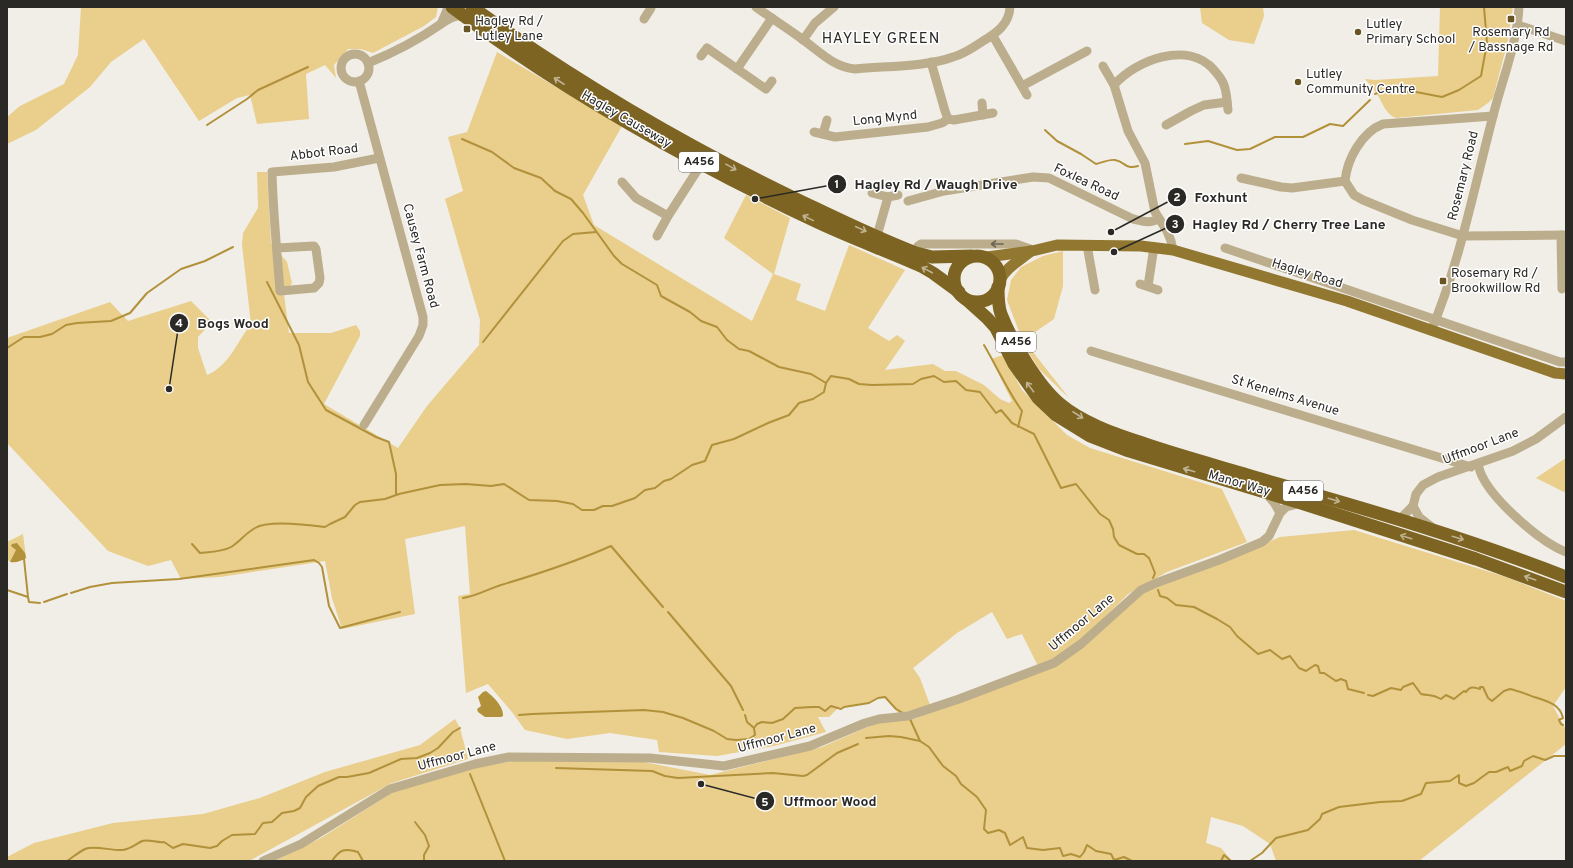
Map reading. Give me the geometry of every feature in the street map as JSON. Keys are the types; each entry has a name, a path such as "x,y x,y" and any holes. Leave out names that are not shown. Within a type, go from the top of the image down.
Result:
{"highway":[{"name":"Hagley Causeway","path":"452,7 468,12 664,131 738,171 916,253 932,257 972,256"},
{"name":"Hagley Causeway","path":"468,12 595,104 702,164 814,221 921,266 933,273 963,296"},
{"path":"972,256 958,266 956,272 956,283 963,296 977,302 984,301 992,296 999,284"},
{"name":"A456","path":"972,256 987,257 995,263 998,270 999,284"},
{"name":"Manor Way","path":"999,284 998,299 1001,313 1033,372 1060,404 1088,422 1128,438 1182,456 1400,519 1479,545 1566,577"},
{"name":"Manor Way","path":"963,296 996,328 1014,364 1038,398 1056,415 1090,436 1126,450 1301,503 1476,559 1566,592"}],"main road":[{"name":"Hagley Road","path":"987,257 1057,245 1125,245 1173,250 1347,301 1555,373 1566,374"},
{"name":"Hagley Road","path":"999,284 1002,274 1033,250"}],"street":[{"path":"441,24 447,7"},
{"path":"644,19 651,7"},
{"path":"756,7 833,62 846,68 931,62 957,56 993,36 1008,19 1010,7"},
{"path":"803,40 816,23 834,7"},
{"name":"Rosemary Road","path":"1431,331 1463,236 1493,116 1518,25 1519,7"},
{"path":"368,63 391,53 430,32 452,17 468,12"},
{"path":"737,69 772,18"},
{"path":"1518,25 1566,41"},
{"path":"993,36 1028,95"},
{"path":"701,56 707,48 766,89 772,81"},
{"path":"1022,86 1087,51"},
{"path":"356,54 362,56 369,66 366,78 359,81 348,80 342,70 343,61 351,55 356,54"},
{"path":"1114,85 1119,79 1130,72 1149,61 1162,57 1187,55 1202,61 1211,67 1221,78 1225,86 1227,106 1204,105 1166,125"},
{"path":"931,62 948,118"},
{"path":"1103,66 1114,85 1128,131 1145,163 1155,212 1172,240 1173,250"},
{"name":"Causey Farm Road","path":"359,81 379,158 422,308 423,325 419,336 364,425"},
{"path":"982,102 983,115"},
{"name":"Long Mynd","path":"827,120 819,133 835,137 928,127 942,123 948,118 954,120 994,113"},
{"path":"1493,116 1383,124 1376,126 1369,131 1360,143 1351,159 1345,181 1354,195 1363,200 1412,220 1463,236 1564,235 1561,292"},
{"name":"Abbot Road","path":"277,248 272,172 334,167 379,158"},
{"path":"658,236 668,216 702,164"},
{"name":"Foxlea Road","path":"908,202 944,191 1033,177 1049,178 1133,219 1153,222 1158,219"},
{"path":"1240,179 1281,188 1345,181"},
{"path":"622,182 636,198 668,216"},
{"path":"872,193 888,197 898,195"},
{"path":"877,236 888,197"},
{"path":"916,253 918,246 921,244 1016,244 1033,250"},
{"path":"1087,245 1095,290"},
{"path":"311,246 316,249 320,278 319,283 314,288 280,291 277,248 311,246"},
{"path":"1154,247 1144,285 1158,290"},
{"name":"Hagley Road","path":"1225,248 1560,362 1566,362"},
{"path":"1248,271 1251,257"},
{"name":"St Kenelms Avenue","path":"1091,351 1475,465"},
{"name":"Uffmoor Lane","path":"1400,519 1413,506 1416,494 1424,485 1438,477 1513,451 1551,429 1566,417"},
{"path":"1475,465 1500,502 1526,525 1558,549 1566,552"},
{"path":"1264,492 1270,496 1280,513 1286,507 1301,503"},
{"path":"1413,506 1419,517 1439,532"},
{"name":"Uffmoor Lane","path":"263,861 300,844 390,789 490,760 509,757 650,758 724,766 810,746 879,718 908,716 945,704 1054,663 1081,644 1141,590 1156,582 1219,560 1262,542 1269,536 1280,513"}],"shaded area":[{"path":"81,7 438,7 436,17 424,26 373,53 361,49 348,49 334,65 336,78 325,65 306,74 309,119 257,124 250,95 237,98 199,121 144,39 111,62 90,87 36,130 7,144 7,117 20,106 64,84 78,55"},
{"path":"1200,7 1263,7 1264,16 1254,44 1229,40 1202,23"},
{"path":"1440,7 1513,7 1508,40 1493,98 1478,110 1396,118 1389,114 1377,94 1365,79 1375,80 1438,76"},
{"path":"497,52 622,126 583,195 594,225 752,321 773,274 724,238 746,195 790,218 774,274 801,284 796,300 825,311 849,245 905,270 868,328 889,341 897,335 905,341 885,370 933,364 945,371 956,371 984,385 1000,399 1009,403 1012,401 991,359 1003,355 1022,390 1067,435 1090,448 1222,489 1247,542 1167,572 1128,594 1076,644 1054,659 1038,666 1022,634 1007,639 992,612 957,633 913,668 920,678 930,705 899,714 885,697 878,698 869,703 838,708 829,717 818,717 826,732 774,746 717,756 659,752 657,740 610,733 567,739 525,730 488,684 466,693 458,596 470,594 465,526 405,539 415,614 342,629 332,598 325,561 220,577 181,579 171,560 148,566 108,551 7,443 7,338 110,302 128,321 191,301 212,322 198,337 198,348 207,375 215,371 227,360 251,324 242,245 243,233 258,208 257,172 267,172 271,243 287,262 292,283 284,294 289,333 331,333 356,325 360,331 360,336 324,404 398,448 427,406 479,345 480,320 445,199 463,191 448,137 467,132"},
{"path":"1063,251 1063,286 1054,319 1028,337 1033,352 1069,398 1039,369 1025,347 1007,300 1011,280 1021,267 1043,256"},
{"path":"1566,458 1566,493 1536,478"},
{"path":"1354,530 1506,577 1566,601 1566,687 1553,706 1566,730 1566,744 1419,861 1276,861 1270,844 1243,826 1211,817 1206,843 1221,848 1232,861 275,861 321,838 393,792 472,767 530,759 634,760 710,775 822,747 879,722 914,719 1056,665 1137,597 1155,586 1218,564 1280,537"},
{"path":"23,534 26,558 17,562 9,561 7,559 7,542"},
{"path":"17,543 25,553 26,558 18,562 10,562 16,550 11,546 12,544"},
{"path":"486,691 500,705 503,716 485,717 478,712 477,709 481,706 478,697"},
{"path":"455,719 460,728 468,759 392,783 249,861 7,861 7,857 34,843 113,823 203,814 260,798 325,772 420,745"}],"waterway":[{"path":"1388,92 1416,92 1442,97 1459,90 1481,76 1487,43 1484,7"},
{"path":"207,125 258,90 308,67"},
{"path":"1375,94 1380,92"},
{"path":"1185,144 1208,141 1237,150 1250,149 1275,137 1303,137 1330,124 1343,126 1370,100"},
{"path":"1045,130 1057,141 1096,164 1113,160 1119,161 1130,167 1138,166"},
{"path":"462,139 492,152 514,168 541,178 555,191 571,199 614,256 622,264 657,285 661,296 690,312 701,321 717,327 727,340 739,349 749,351 779,367 811,374 826,383"},
{"path":"483,342 563,241 573,234 596,232"},
{"path":"7,348 24,337 40,337 52,334 66,325 111,321 130,313 147,293 181,269 205,261 233,247"},
{"path":"267,282 299,345 308,382 326,410 376,437 389,442 396,474 396,495"},
{"path":"984,345 1022,411 1018,427"},
{"path":"192,544 200,553 216,552 231,547 255,528 269,524 325,527 345,517 355,505 360,502 385,499 399,494 440,485 466,484 491,486 504,484 529,500 557,501 573,504 582,510 594,510 603,506 612,506 635,498 645,490 655,488 692,465 705,461 712,445 734,439 789,415 799,403 813,399 824,392 826,383 831,376 849,379 859,384 872,385 913,384 921,379 934,376 944,382 956,381 966,390 980,392 996,413 1001,410 1012,423 1034,434 1061,488 1076,484 1100,514 1109,520 1113,529 1114,537 1119,545 1137,554 1144,554 1149,558 1155,573 1153,578"},
{"path":"463,598 473,596 556,567 611,546 663,607"},
{"path":"24,559 28,597"},
{"path":"71,593 90,587 112,583 179,579 314,560 322,567 329,606 340,628 400,612"},
{"path":"7,590 28,597 29,602 40,603"},
{"path":"1158,590 1160,596 1167,598 1176,605 1194,607 1230,627 1237,636 1258,654 1270,650 1282,659 1290,656 1299,668 1306,671 1315,665 1318,666 1320,673 1324,673 1336,681 1341,679 1346,681 1348,689 1364,693"},
{"path":"44,602 67,594"},
{"path":"668,612 731,686 743,710"},
{"path":"1368,695 1373,696 1391,688 1401,690 1403,687 1413,683 1421,694 1441,699 1446,695 1454,699 1470,688 1474,687 1480,689 1480,687 1483,687 1488,698 1492,701 1504,691 1510,689 1544,700 1556,706 1563,718 1559,720 1563,725"},
{"path":"519,715 644,710 663,712 683,718 714,731 727,739 736,740 749,739 755,735 754,728 757,724 762,722 772,723 783,719 795,708 819,707 825,711 831,706 841,709 844,707 869,703 878,698 885,697 896,709 903,713"},
{"path":"745,715 747,722 754,728"},
{"path":"910,719 920,741"},
{"path":"67,861 83,850 89,848 123,850 131,848 142,841 147,840 164,842 173,848 183,844 210,848 217,846 232,835 255,834 263,823 272,822 282,813 294,811 300,808 306,797 318,786 339,777 369,773 401,759 417,758 430,753 438,748 453,732 460,728"},
{"path":"866,738 889,736 901,737 920,741 929,747 943,766 956,776 961,784 977,797 986,810 984,829 988,833 999,830 1005,833 1010,845 1023,837 1027,848 1043,850 1060,848 1063,856 1071,854 1080,857 1087,845 1096,851 1111,854 1114,860 1124,857 1132,861"},
{"path":"556,768 652,771 665,776 678,778 773,773 803,776 807,775 837,753 858,744"},
{"path":"1250,861 1262,853 1276,838 1308,830 1320,819 1322,814 1339,807 1402,801 1421,794 1426,783 1450,781 1459,775 1459,783 1466,786 1474,783 1489,772 1496,772 1508,767 1510,771 1522,766 1524,761 1533,756 1545,760 1554,756 1566,756"},
{"path":"470,774 505,861"},
{"path":"415,822 425,835 429,846 424,855 424,861"},
{"path":"332,861 343,850 358,852 363,861"},
{"path":"1221,861 1224,855 1231,861"}],"place":[{"name":"Rosemary Rd / Bassnage Rd","path":"1511,19"},
{"name":"Hagley Rd / Lutley Lane","path":"467,29"},
{"name":"Lutley Primary School","path":"1358,32"},
{"name":"Lutley Community Centre","path":"1298,82"},
{"name":"Hagley Rd / Waugh Drive","path":"755,199"},
{"name":"Foxhunt","path":"1111,232"},
{"name":"Hagley Rd / Cherry Tree Lane","path":"1114,252"},
{"name":"Rosemary Rd / Brookwillow Rd","path":"1443,281"},
{"name":"Bogs Wood","path":"169,389"},
{"name":"Uffmoor Wood","path":"701,784"}],"district":[{"name":"HAYLEY GREEN","path":"881,39"}]}
